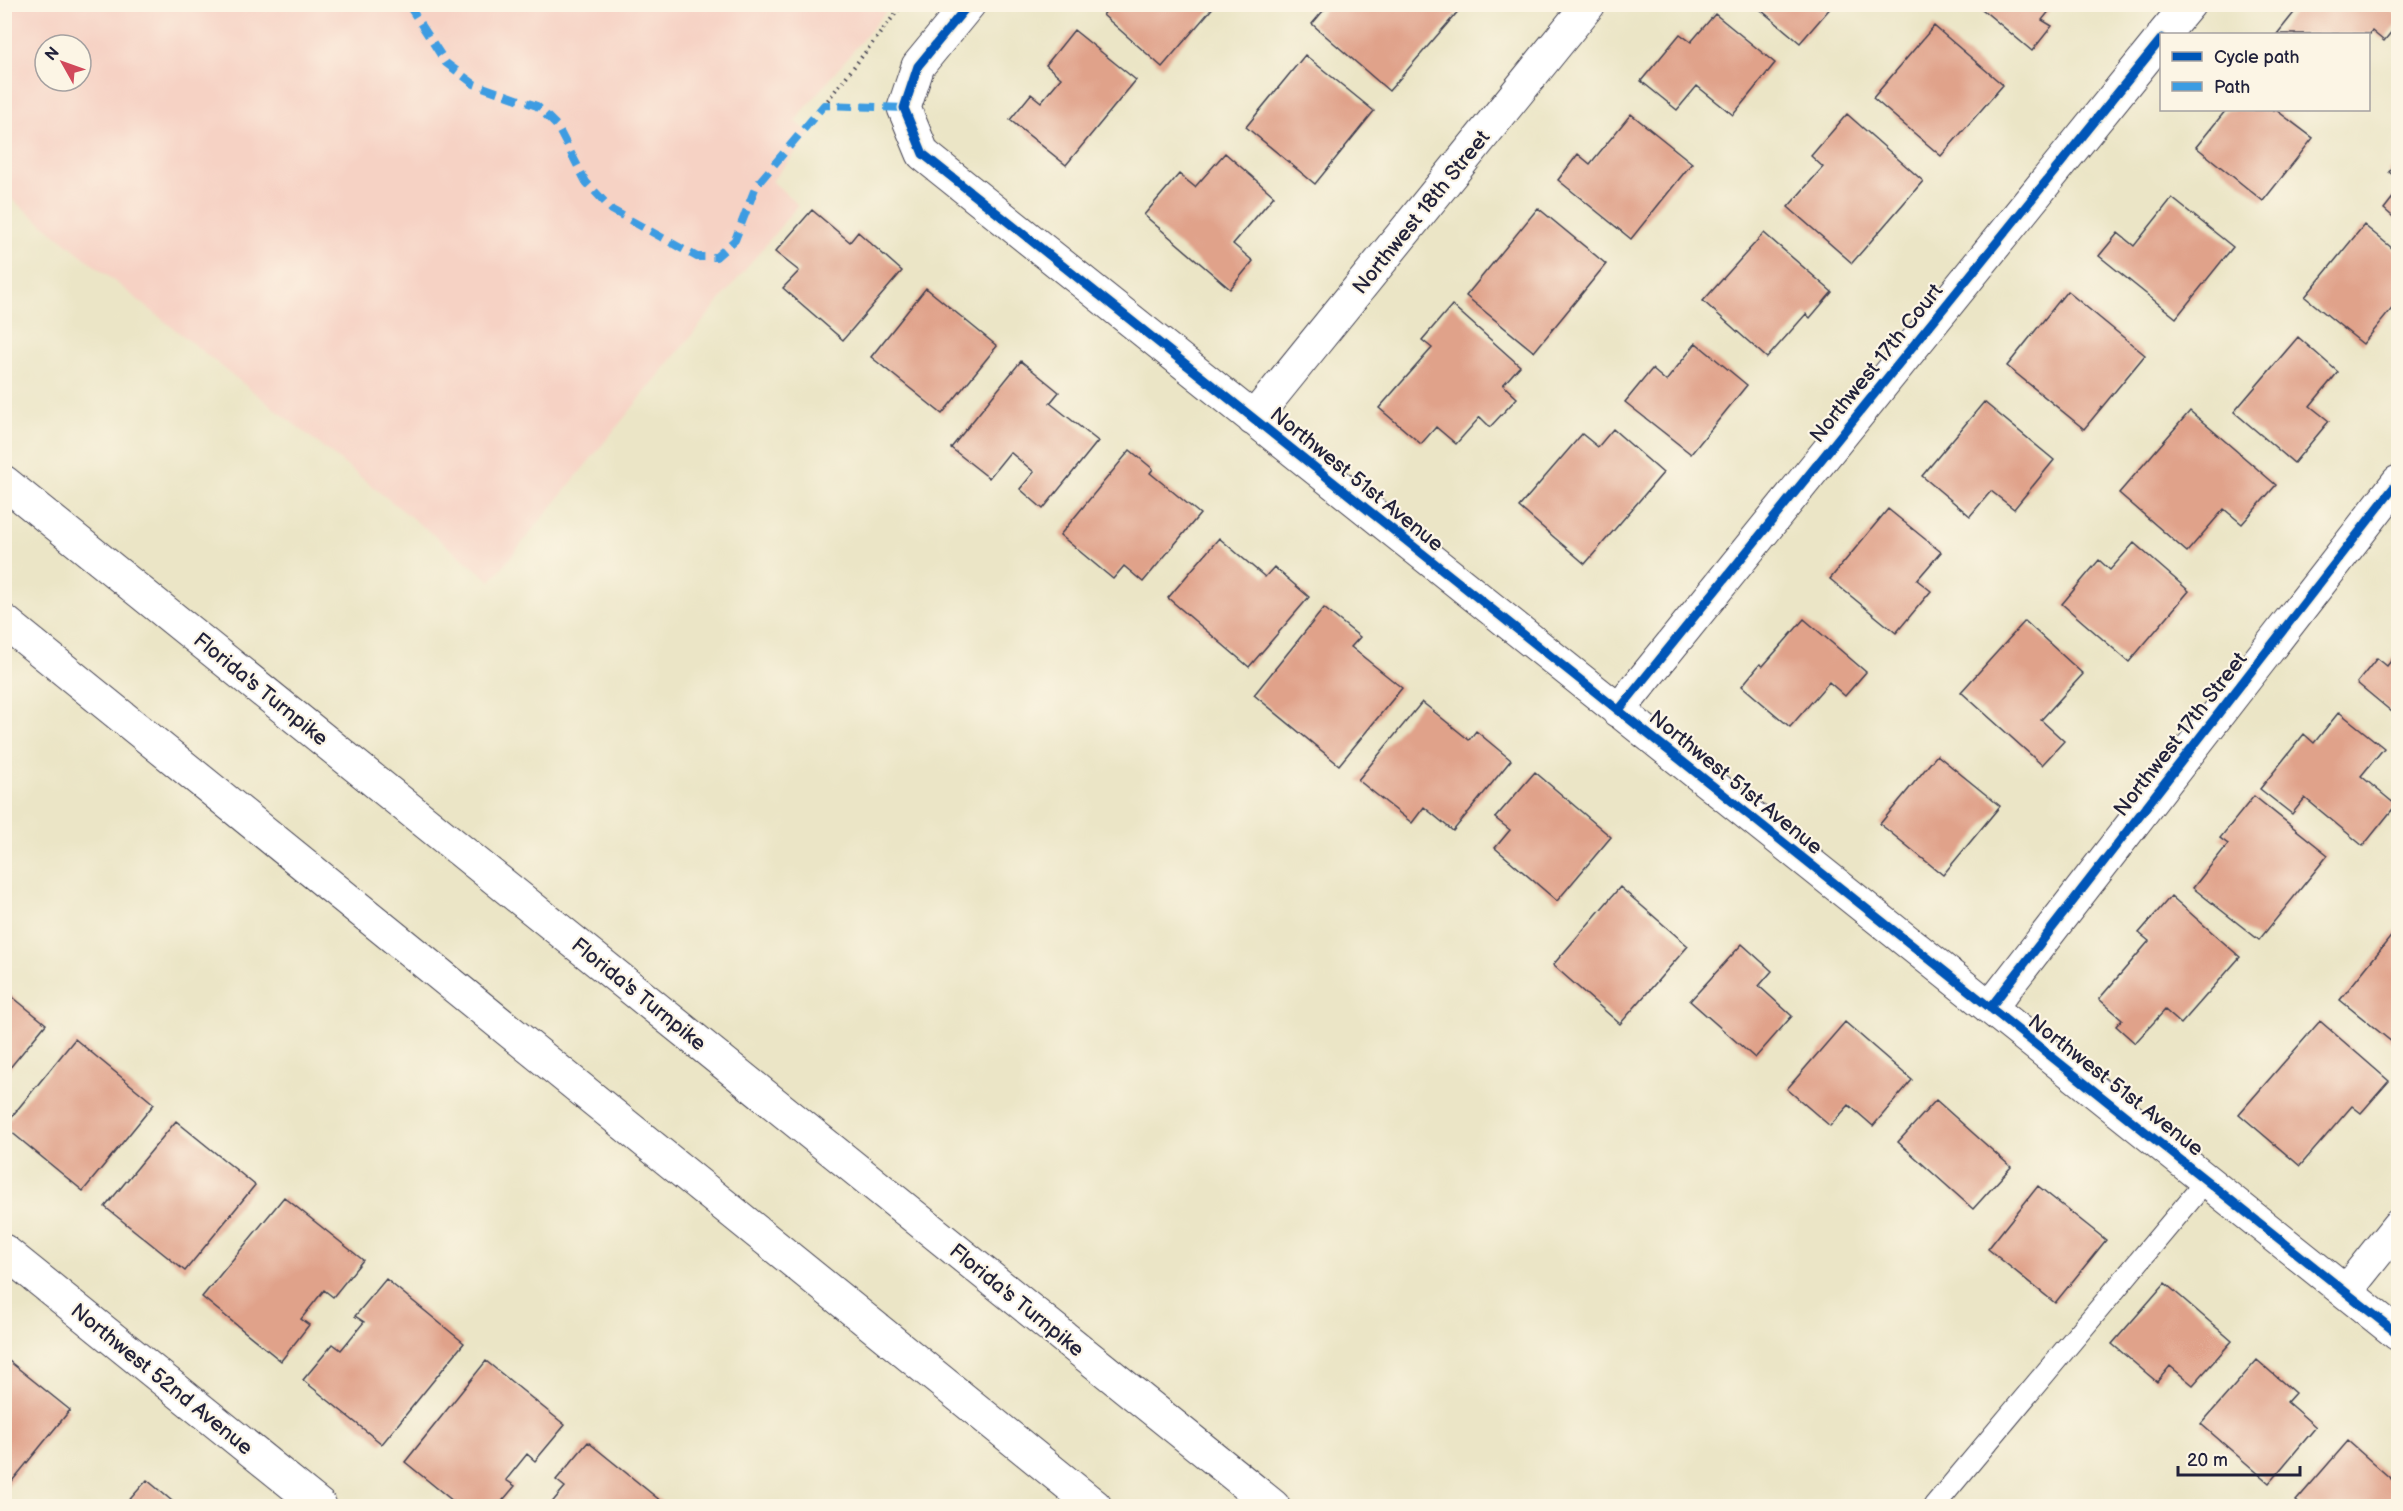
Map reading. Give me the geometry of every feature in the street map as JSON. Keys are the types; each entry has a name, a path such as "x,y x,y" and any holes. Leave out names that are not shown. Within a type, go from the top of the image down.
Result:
{"main road":[{"name":"Northwest 51st Avenue","path":"969,4 918,66 904,108 922,154 2398,1334"},
{"name":"Northwest 18th Street","path":"1253,419 1589,4"},
{"path":"2165,33 2189,4"},
{"name":"Northwest 17th Court","path":"1618,711 2160,40"},
{"name":"Florida's Turnpike","path":"4,482 1273,1506"},
{"name":"Northwest 17th Street","path":"1990,1008 2398,482"},
{"path":"4,621 1095,1506"},
{"path":"2346,1291 2398,1226"},
{"name":"Northwest 52nd Avenue","path":"4,1251 320,1506"}],"lane":[{"path":"1934,1506 2207,1180"}],"path":[{"path":"824,105 903,4"}],"shaded area":[{"path":"5,4 891,5 795,121 811,134 772,181 798,205 491,581 5,194"}],"building":[{"path":"1112,4 1216,4 1162,67 1103,15"},
{"path":"1329,4 1457,4 1461,8 1389,91 1312,24"},
{"path":"1976,4 2055,4 2042,20 2052,26 2032,51"},
{"path":"2301,4 2384,4 2398,16 2398,24 2384,41 2372,31 2370,34 2278,33"},
{"path":"1755,5 1833,5 1800,43"},
{"path":"1715,14 1775,63 1733,115 1697,86 1677,110 1641,81 1680,34 1691,42"},
{"path":"1934,26 2003,85 1941,156 1873,98"},
{"path":"1074,30 1136,80 1066,165 1010,120 1031,94 1041,102 1061,78 1046,65"},
{"path":"1305,55 1374,111 1315,184 1246,127"},
{"path":"2225,111 2277,111 2313,138 2263,201 2196,147"},
{"path":"1631,114 1692,163 1631,239 1558,180 1578,154 1590,164"},
{"path":"1847,114 1923,181 1852,263 1788,207 1823,167 1811,156"},
{"path":"1225,153 1274,196 1233,244 1253,261 1230,289 1144,215 1179,174 1195,187"},
{"path":"2398,161 2398,179 2389,172"},
{"path":"2398,191 2398,221 2384,209"},
{"path":"2172,198 2233,247 2176,318 2099,256 2118,233 2134,246"},
{"path":"1538,208 1606,264 1534,352 1466,296"},
{"path":"812,210 850,242 858,232 902,271 843,340 783,288 799,271 775,252"},
{"path":"2364,225 2398,253 2398,310 2394,306 2363,344 2305,297"},
{"path":"1764,233 1832,292 1810,318 1806,314 1767,358 1703,301"},
{"path":"926,288 997,346 942,414 871,357"},
{"path":"2067,291 2145,355 2084,429 2007,366"},
{"path":"1452,305 1520,366 1503,385 1517,398 1490,427 1480,417 1456,444 1436,427 1421,444 1379,408 1432,348 1422,340"},
{"path":"2298,337 2338,372 2310,406 2329,421 2294,463 2234,412"},
{"path":"1696,343 1747,385 1691,454 1625,402 1652,369 1666,381"},
{"path":"1021,361 1059,392 1050,403 1098,441 1043,509 1020,489 1034,472 1010,452 989,478 951,448"},
{"path":"1984,402 2054,460 2014,509 1991,491 1970,516 1922,476"},
{"path":"2190,411 2276,485 2242,524 2224,509 2187,552 2119,493"},
{"path":"1613,429 1663,473 1585,564 1519,507 1582,434 1598,447"},
{"path":"1130,450 1153,469 1150,473 1200,514 1143,582 1124,566 1113,579 1060,535"},
{"path":"1888,509 1941,552 1917,580 1931,591 1896,633 1830,579"},
{"path":"1219,538 1265,577 1274,567 1309,597 1249,667 1168,598"},
{"path":"2134,543 2189,591 2129,662 2062,604 2099,560 2110,570"},
{"path":"1324,608 1360,637 1351,647 1402,688 1339,765 1254,695"},
{"path":"1804,619 1866,672 1845,696 1829,682 1790,727 1742,686 1760,664 1763,666"},
{"path":"2025,621 2083,674 2041,720 2064,741 2042,765 1961,692"},
{"path":"2398,652 2398,717 2357,683 2377,658 2387,666"},
{"path":"1422,702 1469,740 1476,731 1511,760 1453,831 1424,807 1412,823 1358,780"},
{"path":"2339,712 2384,748 2361,776 2396,805 2363,846 2305,798 2292,814 2260,789 2304,734 2314,743"},
{"path":"1937,755 2000,806 1943,875 1880,824"},
{"path":"1535,772 1611,837 1557,901 1495,848 1510,830 1495,818"},
{"path":"2254,796 2328,855 2259,940 2193,888 2228,844 2220,838"},
{"path":"1620,887 1688,946 1620,1024 1553,965"},
{"path":"2171,896 2240,957 2181,1024 2165,1010 2135,1043 2116,1026 2122,1019 2099,999 2149,941 2139,933"},
{"path":"2398,930 2398,1047 2340,1000"},
{"path":"1742,944 1772,971 1759,986 1792,1016 1755,1058 1690,1001"},
{"path":"4,990 46,1024 4,1075"},
{"path":"2320,1021 2389,1081 2361,1113 2352,1106 2300,1166 2239,1114"},
{"path":"1845,1022 1912,1080 1873,1126 1849,1105 1830,1126 1787,1089"},
{"path":"75,1039 154,1104 83,1191 4,1126"},
{"path":"1936,1100 2011,1167 1973,1209 1898,1142"},
{"path":"176,1121 255,1185 185,1271 105,1207"},
{"path":"2038,1186 2106,1240 2055,1303 1988,1249"},
{"path":"284,1197 363,1260 333,1297 324,1290 301,1319 309,1325 281,1361 202,1297"},
{"path":"386,1279 464,1343 382,1444 303,1380 333,1344 341,1350 364,1322 355,1316"},
{"path":"2165,1283 2232,1341 2193,1385 2170,1366 2157,1382 2112,1344"},
{"path":"4,1357 70,1410 4,1491"},
{"path":"2257,1360 2295,1393 2287,1402 2316,1427 2269,1483 2201,1424"},
{"path":"486,1361 565,1425 535,1461 527,1454 506,1480 515,1486 498,1506 459,1506 405,1462"},
{"path":"2348,1441 2398,1485 2398,1506 2302,1506 2296,1501"},
{"path":"588,1442 667,1506 549,1506 565,1487 556,1480"},
{"path":"147,1480 178,1506 124,1506"}],"marked path":[{"path":"408,4 446,63 474,84 537,106 557,126 586,182 612,210 697,257 716,257 735,240 756,186 824,105 904,108"}],"cycle path":[{"path":"969,4 918,66 904,108 923,154 2398,1334"},
{"path":"1618,711 2160,40"},
{"path":"1990,1008 2398,482"}]}
